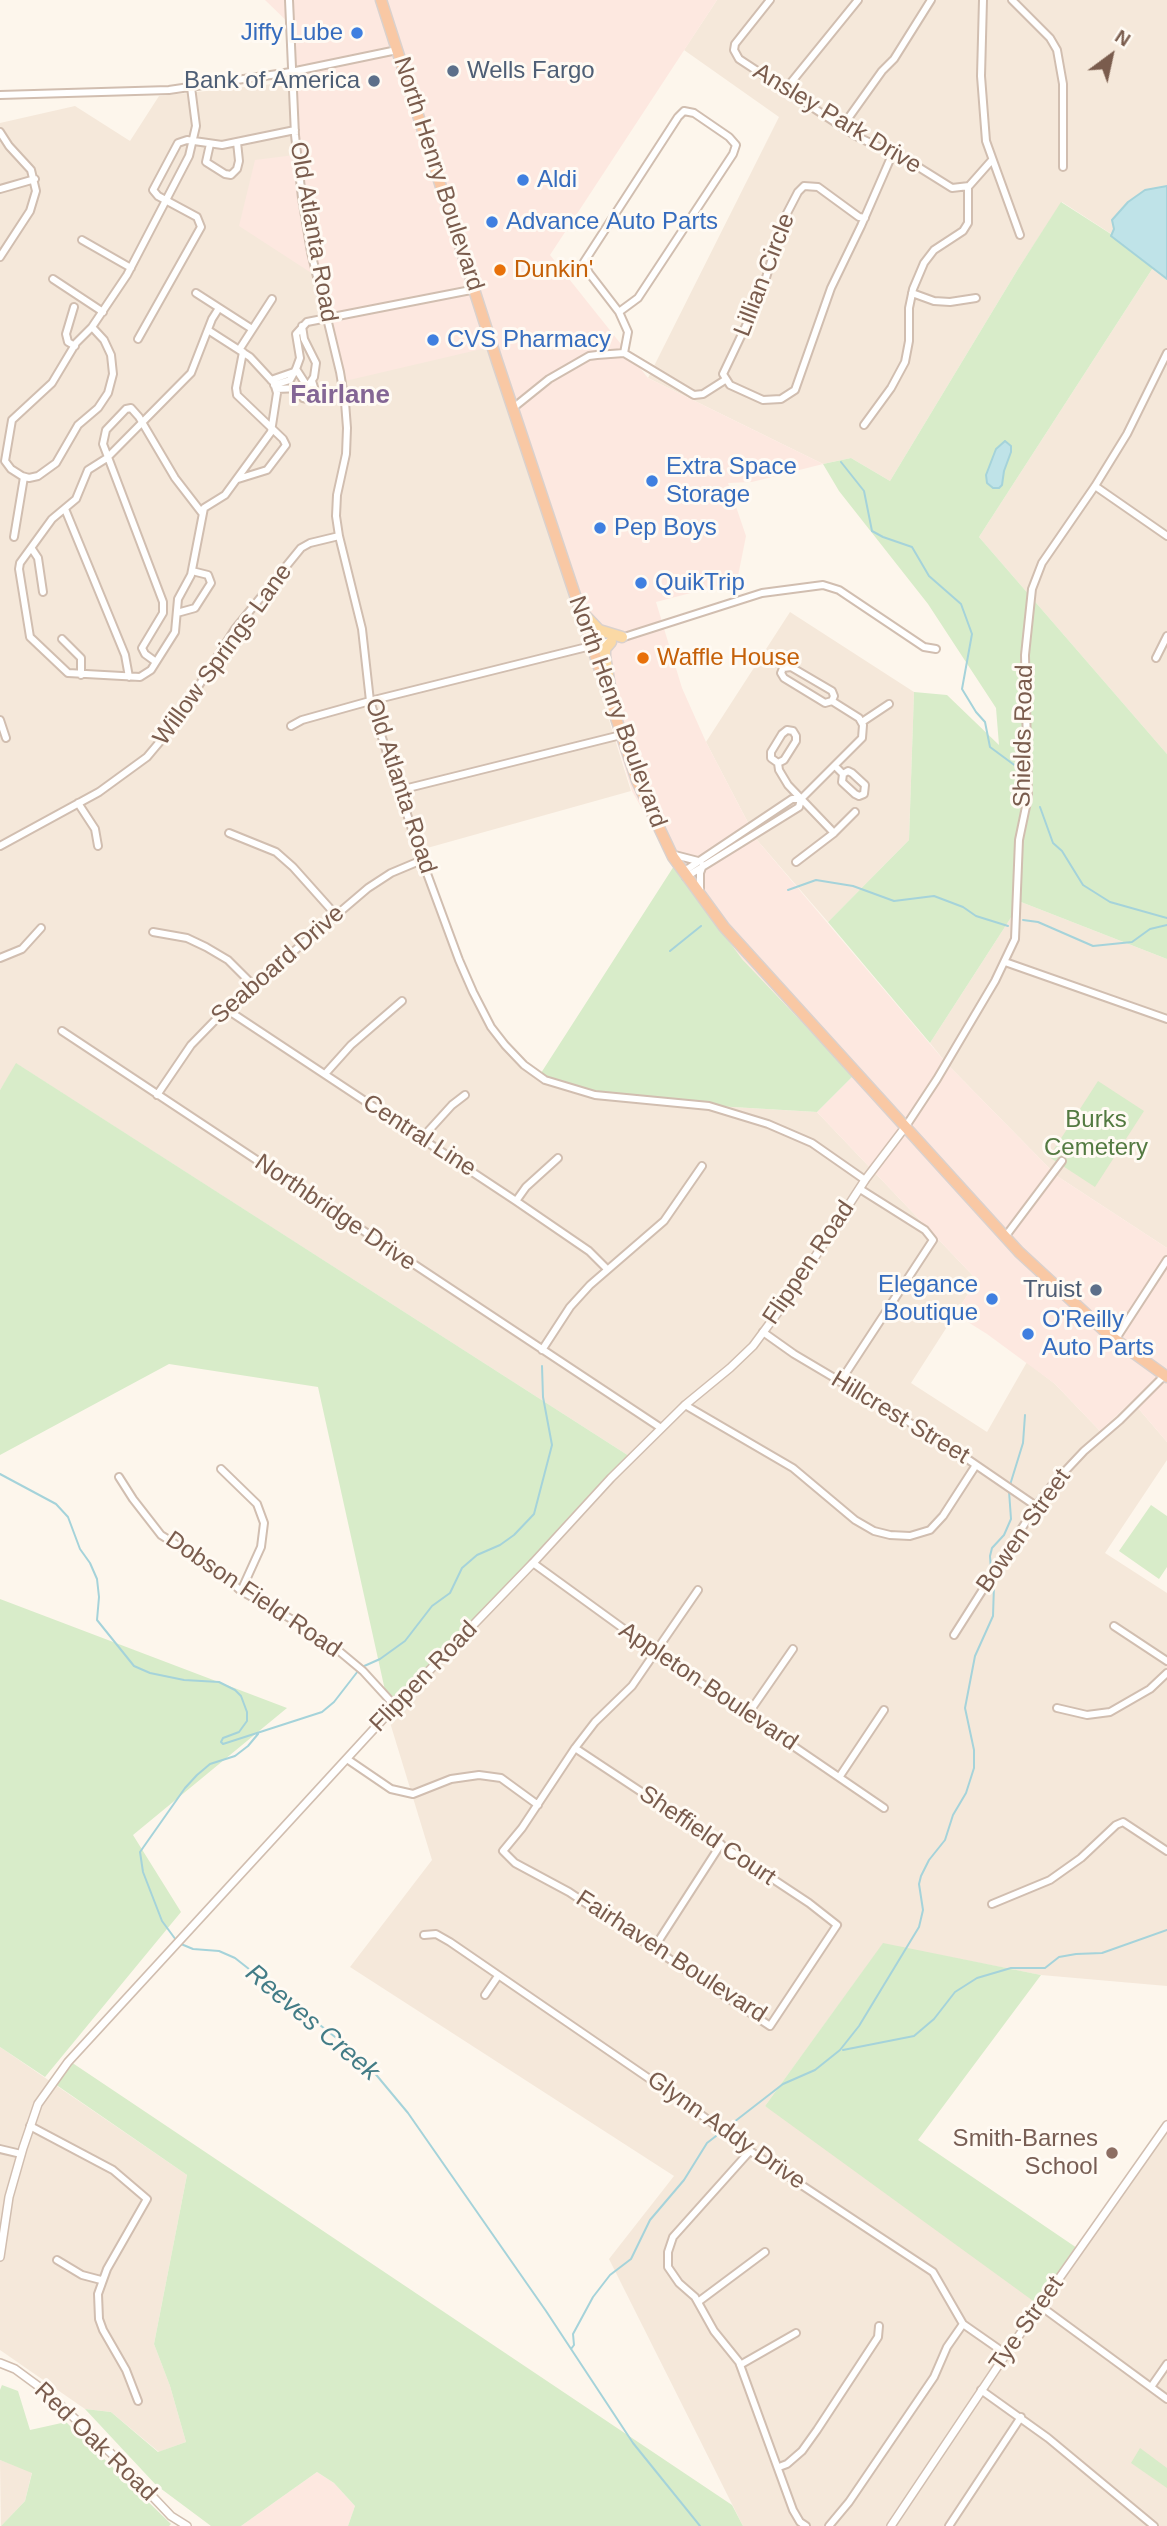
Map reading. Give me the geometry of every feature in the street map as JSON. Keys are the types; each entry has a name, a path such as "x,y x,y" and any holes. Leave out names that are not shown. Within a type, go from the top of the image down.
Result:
{"highway":[{"name":"North Henry Boulevard","path":"381,0 621,735 637,780 671,854 700,898 812,1026 1005,1237 1063,1295 1115,1340 1166,1376"}],"main road":[{"path":"580,610 599,630 622,637"},
{"path":"611,642 605,649 605,656 615,714"}],"street":[{"name":"Old Atlanta Road","path":"289,0 291,72 302,198 325,317 340,372 347,428 346,454 337,495 336,516 362,629 370,701 422,860 459,960 491,1027 514,1056 535,1073 559,1086 595,1095 709,1106 768,1124 813,1143 865,1180"},
{"name":"Ansley Park Drive","path":"770,0 741,34 734,50 739,59 842,127 892,155 912,163 952,188 968,186"},
{"path":"785,90 858,0"},
{"path":"842,127 882,71 894,59 931,0"},
{"path":"983,0 981,76 986,141 1020,235"},
{"path":"1012,0 1050,38 1057,50 1063,84 1063,167"},
{"path":"0,95 191,87 291,72 397,50"},
{"path":"92,327 104,340 111,355 113,374 108,393 97,408 78,425 56,463 38,476 24,477 7,465 5,457 12,420 52,383 131,268 189,156 197,126 191,87"},
{"path":"619,312 638,298 733,154 736,145 729,137 694,113 684,111 678,117 584,262 589,273 619,312 628,332 624,353"},
{"path":"138,339 201,227 197,217 156,195 153,189 178,143 182,140 210,144 237,142 295,130"},
{"path":"0,132 11,149 29,167 36,194 32,208 0,257"},
{"path":"210,144 206,162 228,175 233,174 239,165 237,142"},
{"path":"513,408 549,379 589,356 624,353 694,395 703,394 725,380 736,389 763,400 781,399 795,390 831,288 892,155"},
{"path":"864,425 891,388 905,362 912,293 930,255 962,230 968,222 968,186 992,160"},
{"path":"0,189 34,179"},
{"name":"Lillian Circle","path":"725,380 723,374 761,294 784,219 798,192 804,186 818,187 864,218"},
{"path":"82,240 131,268"},
{"path":"53,279 103,312"},
{"path":"274,384 295,371 300,354 296,334 307,322 475,289"},
{"path":"195,293 252,329"},
{"path":"912,293 950,302 976,298"},
{"path":"237,480 267,470 284,448 285,441 237,395 236,388 241,351 272,299"},
{"path":"74,307 67,324 66,338 75,346"},
{"path":"219,308 191,373 107,458 88,470 76,499 52,519 32,549 23,557 19,569 30,637 68,673 144,676 156,662 175,632 179,596 192,571 202,513 206,505 225,495 269,436 272,429 274,384"},
{"path":"302,326 304,340 316,363 316,371 307,385"},
{"path":"208,330 241,351 274,384 307,385"},
{"name":"Shields Road","path":"906,1126 937,1079 1005,961 1016,932 1019,839 1028,797 1025,655 1032,589 1042,563 1095,486 1136,417 1167,353"},
{"path":"295,371 307,385"},
{"path":"156,662 144,653 142,646 162,616 163,602 103,444 104,434 126,409 132,409 143,422 175,478 202,513"},
{"path":"1,472 7,465"},
{"path":"13,537 24,477"},
{"path":"1095,486 1167,536"},
{"path":"65,509 71,518 125,655 129,677"},
{"name":"Willow Springs Lane","path":"0,846 109,785 157,747 235,629 301,548 339,536"},
{"path":"32,549 38,558 43,592"},
{"path":"177,613 195,608 211,583 208,575 192,571"},
{"path":"291,726 302,720 370,701 611,642 762,593 823,585 839,590 924,647 936,649"},
{"path":"1156,658 1167,636"},
{"path":"62,639 81,658 81,675"},
{"path":"684,875 792,799 801,799 860,742 863,735 862,722 858,717 782,677 782,668 789,666 832,691 832,701"},
{"path":"799,687 806,676"},
{"path":"862,722 889,704"},
{"path":"0,720 6,738"},
{"path":"778,763 784,760 796,741 793,731 784,732 771,752 772,759 778,763 783,778 834,833"},
{"path":"400,790 621,735"},
{"path":"835,766 843,774"},
{"path":"78,803 95,829 98,846"},
{"path":"796,862 834,833 855,812"},
{"path":"229,833 276,852 335,914"},
{"path":"671,854 691,861 705,861"},
{"name":"Seaboard Drive","path":"157,1095 191,1045 253,985 335,914 380,880 422,860"},
{"path":"700,898 699,878 705,861"},
{"path":"0,958 22,949 41,928"},
{"path":"153,932 187,938 209,949 228,960 253,985"},
{"path":"1005,961 1167,1019"},
{"path":"325,1074 351,1045 402,1001"},
{"name":"Central Line","path":"226,1009 516,1200 589,1251 607,1269"},
{"name":"Northbridge Drive","path":"62,1031 660,1428"},
{"path":"422,1138 452,1105 465,1095"},
{"name":"Flippen Road","path":"0,2257 9,2197 30,2126 38,2104 68,2062 395,1706 611,1478 660,1428 730,1368 763,1332 865,1180 906,1126"},
{"path":"516,1200 526,1186 558,1158"},
{"path":"1005,1237 1062,1161"},
{"path":"542,1350 570,1307 607,1269 664,1221 702,1166"},
{"path":"840,1382 932,1241 925,1230 860,1189"},
{"path":"1115,1340 1167,1260"},
{"name":"Hillcrest Street","path":"763,1332 840,1382 944,1443 1037,1506"},
{"name":"Bowen Street","path":"954,1635 1037,1506 1084,1451 1166,1376"},
{"path":"685,1405 793,1468 855,1520 874,1531 890,1535 910,1536 930,1530 943,1516 976,1465"},
{"path":"220,1469 257,1504 264,1523 261,1546 241,1591"},
{"name":"Dobson Field Road","path":"119,1477 159,1533 220,1572 241,1591 293,1620 339,1651 363,1671 395,1706"},
{"name":"Appleton Boulevard","path":"533,1563 657,1653 884,1808"},
{"path":"347,1759 391,1789 413,1794 451,1779 479,1774 501,1778 538,1805 595,1722 632,1686 657,1653 698,1590"},
{"path":"1114,1626 1167,1661"},
{"path":"748,1714 793,1649"},
{"path":"1057,1708 1087,1715 1110,1712 1150,1689 1167,1673"},
{"path":"840,1776 884,1710"},
{"name":"Sheffield Court","path":"575,1748 721,1844 837,1925"},
{"name":"Fairhaven Boulevard","path":"538,1805 503,1851 515,1863 569,1892 770,2026 837,1925"},
{"path":"992,1904 1050,1880 1081,1858 1122,1822 1167,1851"},
{"path":"654,1948 721,1844"},
{"name":"Glynn Addy Drive","path":"424,1935 436,1934 692,2108 750,2151 933,2272 964,2324 1006,2354"},
{"path":"485,1995 498,1976"},
{"name":"Tye Street","path":"891,2526 1039,2305 1167,2125"},
{"path":"30,2126 113,2170 147,2199 101,2280 98,2294 99,2319 126,2370 138,2401"},
{"path":"0,2149 21,2154"},
{"path":"750,2151 673,2237 668,2252 668,2267 698,2302 714,2331 740,2365 793,2511 806,2526"},
{"path":"698,2302 765,2252"},
{"path":"57,2260 82,2274 101,2280"},
{"path":"1039,2305 1167,2399"},
{"path":"829,2526 849,2502 934,2377 947,2347 964,2324"},
{"path":"779,2468 788,2464 802,2451 817,2430 878,2337 879,2326"},
{"path":"740,2365 796,2333"},
{"name":"Red Oak Road","path":"0,2363 15,2369 49,2394 118,2459 171,2516 187,2526"},
{"path":"1151,2387 1167,2364"},
{"path":"981,2390 1021,2417 1154,2526"},
{"path":"949,2526 1021,2417"}],"shaded area":[{"path":"265,0 717,0 550,255 648,378 823,464 752,482 728,483 746,536 737,581 656,602 682,688 706,742 757,840 947,1064 1057,1176 1167,1248 1167,1442 1132,1401 1100,1431 1055,1384 955,1314 977,1280 817,1112 853,1076 742,959 680,877 632,791 490,347 345,381 316,276 239,226 255,160 295,155 292,82 297,31"},
{"path":"717,0 1167,0 1167,754 979,537 1156,263 1062,202 1018,269 890,481 851,458 823,464 648,378 779,117 684,50"},
{"path":"292,82 490,347 631,791 420,850 462,969 498,1033 527,1066 574,1092 631,1101 817,1112 977,1280 911,1383 987,1432 1027,1362 1055,1384 1100,1431 1132,1401 1167,1442 1167,1460 1105,1553 1167,1593 1167,1986 1041,1975 883,1944 765,2106 1077,2248 1167,2119 1167,2526 743,2526 609,2259 674,2176 350,1967 432,1860 388,1716 629,1456 17,1064 0,1090 0,123 75,106 130,141 159,96"},
{"path":"790,612 914,692 909,840 828,922 757,840 706,742"},
{"path":"1021,902 1167,959 1167,1248 1057,1176 947,1064 930,1043"},
{"path":"0,2047 187,2175 154,2344 170,2386 186,2442 159,2452 111,2412 85,2409 0,2350"},
{"path":"0,2460 32,2472 25,2501 1,2526"},
{"path":"317,2472 334,2483 355,2506 348,2526 241,2526"}],"green space":[{"path":"1061,202 1156,263 979,537 1167,754 1167,959 1021,902 930,1043 828,922 909,840 914,692 947,695 999,745 996,708 928,604 839,491 823,464 851,458 890,481"},
{"path":"674,866 742,959 853,1076 817,1112 631,1101 574,1092 541,1073"},
{"path":"16,1063 629,1456 390,1713 318,1387 169,1364 0,1455 0,1090"},
{"name":"Burks Cemetery","path":"1098,1081 1144,1111 1095,1187 1049,1157"},
{"path":"1151,1505 1167,1516 1167,1567 1159,1579 1119,1551"},
{"path":"0,1599 287,1708 133,1835 181,1912 45,2077 0,2047"},
{"path":"883,1943 1041,1975 918,2140 1077,2248 1036,2303 765,2106"},
{"path":"71,2062 732,2505 743,2526 348,2526 355,2506 334,2483 317,2472 241,2526 211,2526 156,2485 85,2409 111,2412 158,2452 186,2442 170,2386 154,2344 187,2175 55,2084"},
{"path":"2,2385 18,2391 30,2430 66,2422 171,2524 1,2526 25,2501 32,2473 0,2460"},
{"path":"1140,2448 1167,2468 1167,2488 1131,2463"}],"water":[{"path":"1167,186 1167,279 1111,236 1114,229 1112,220 1128,202 1145,190"},
{"path":"1005,441 1011,446 1011,452 1002,485 993,488 987,483 986,475 996,449"}],"waterway":[{"path":"841,462 864,491 872,531 912,547 929,576 961,604 972,634 962,689 985,722 990,747 1017,767 1019,774"},
{"path":"1040,807 1053,843 1062,851 1083,885 1110,902 1167,918"},
{"path":"788,890 816,880 853,886 894,901 934,896 963,907 976,916 1008,926"},
{"path":"1023,920 1038,922 1093,946 1132,942 1150,929 1167,925"},
{"path":"670,951 701,926"},
{"path":"362,1667 380,1659 405,1641 432,1606 450,1593 462,1568 477,1555 500,1545 514,1535 534,1514 552,1445 543,1397 542,1366"},
{"path":"1010,1485 1023,1443 1025,1415"},
{"name":"Reeves Creek","path":"0,1474 56,1504 68,1517 80,1549 97,1579 97,1620 134,1666 150,1673 184,1680 219,1682 241,1696 247,1712 247,1721 239,1732 223,1738 223,1744 322,1712 334,1702 358,1671"},
{"path":"991,1570 992,1548 1004,1535 1011,1519 1009,1491"},
{"path":"734,2122 783,2084 815,2070 840,2050 859,2026 919,1927 923,1910 919,1884 921,1876 929,1860 945,1840 974,1768 974,1750 965,1708 975,1656 993,1616 994,1585"},
{"name":"Reeves Creek","path":"176,1940 162,1921 143,1872 140,1852 197,1775 210,1764 235,1756 258,1734"},
{"path":"843,2050 914,2036 934,2019 955,1992 977,1978 1011,1968 1045,1968 1059,1957 1102,1953 1167,1930"},
{"name":"Reeves Creek","path":"181,1944 193,1949 219,1951 235,1958 363,2059 408,2113 546,2311 633,2443 700,2526"},
{"path":"571,2349 574,2345 573,2334 593,2297 610,2275 631,2259 650,2220 684,2180 707,2143 716,2136"}],"place":[{"name":"Jiffy Lube","path":"357,33"},
{"name":"Wells Fargo","path":"453,71"},
{"name":"Bank of America","path":"374,81"},
{"name":"Aldi","path":"523,180"},
{"name":"Advance Auto Parts","path":"492,222"},
{"name":"Dunkin'","path":"500,270"},
{"name":"CVS Pharmacy","path":"433,340"},
{"name":"Extra Space Storage","path":"652,481"},
{"name":"Pep Boys","path":"600,528"},
{"name":"QuikTrip","path":"641,583"},
{"name":"Waffle House","path":"643,658"},
{"name":"Truist","path":"1096,1290"},
{"name":"Elegance Boutique","path":"992,1299"},
{"name":"O'Reilly Auto Parts","path":"1028,1334"},
{"name":"Smith-Barnes School","path":"1112,2153"}],"district":[{"name":"Fairlane","path":"340,396"}]}
